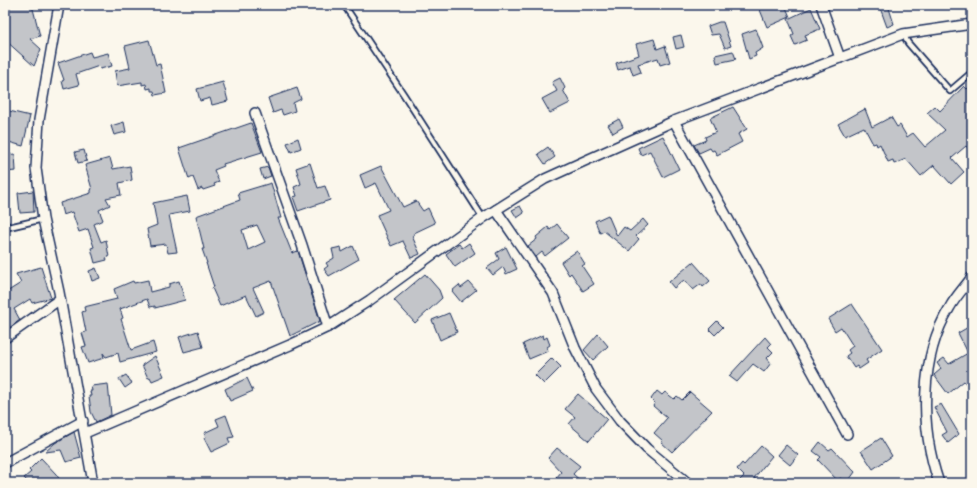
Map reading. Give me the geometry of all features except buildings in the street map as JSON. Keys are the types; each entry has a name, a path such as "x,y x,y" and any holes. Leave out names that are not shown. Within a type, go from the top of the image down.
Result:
{"street":[{"path":"59,5 39,120 36,168 43,219 60,299 93,483"},
{"path":"821,5 840,58"},
{"path":"85,433 290,345 328,327 370,300 483,218 545,179 674,121 903,34 972,24"},
{"path":"255,113 302,245 328,327"},
{"path":"674,121 847,434"},
{"path":"496,210 553,293 575,348 596,389 620,421 647,449 688,483"},
{"path":"939,483 932,459 926,405 929,361 939,329 950,306 972,277"},
{"path":"5,338 60,299"},
{"path":"5,463 83,421"}],"lane":[{"path":"344,5 483,218"},
{"path":"903,34 908,43 950,91 971,73"},
{"path":"5,224 9,227 43,219"}]}
